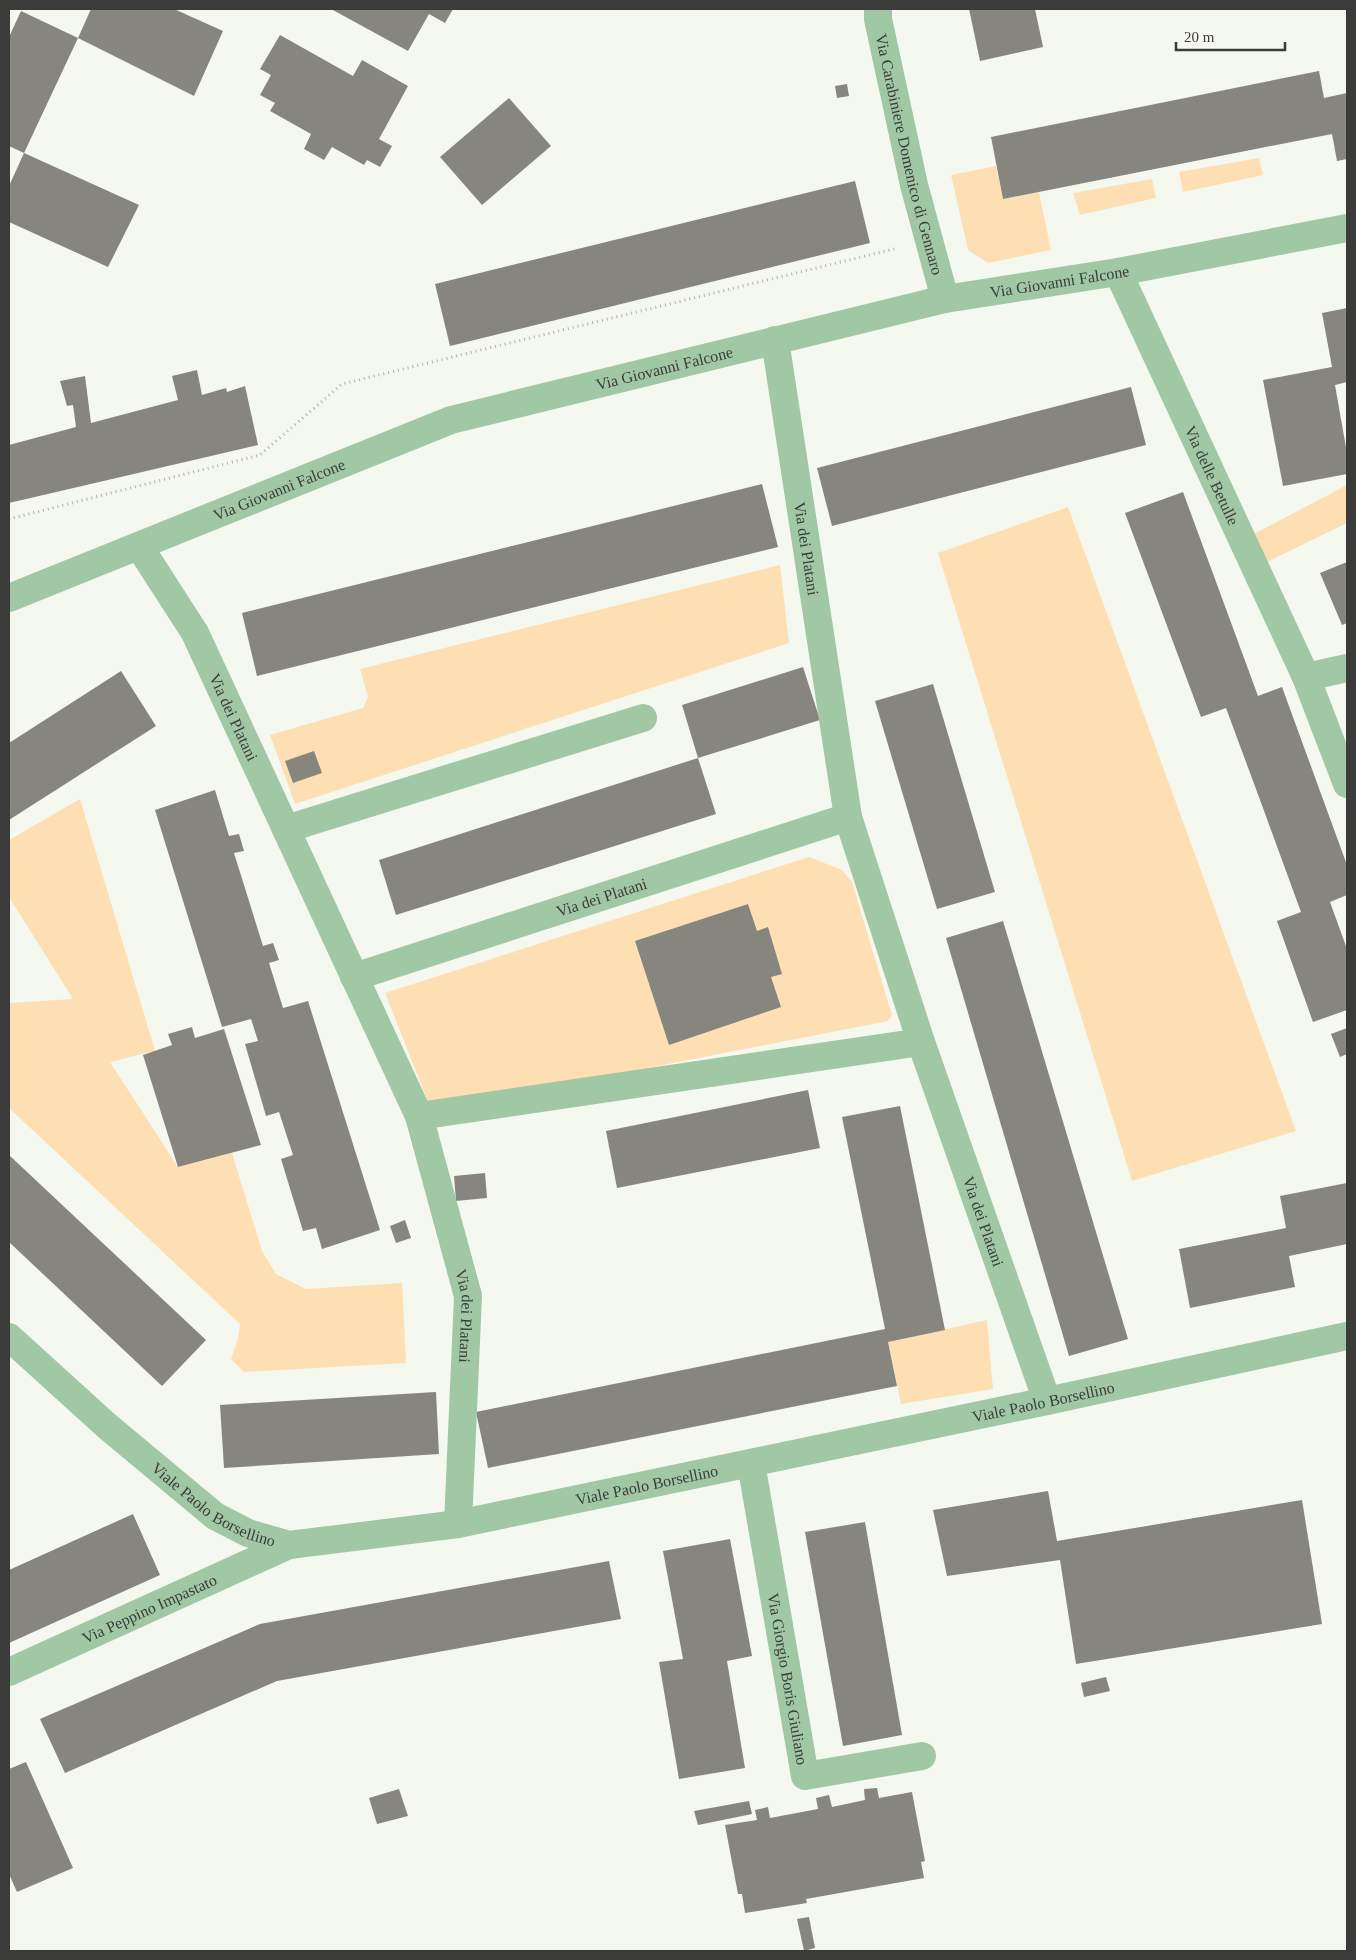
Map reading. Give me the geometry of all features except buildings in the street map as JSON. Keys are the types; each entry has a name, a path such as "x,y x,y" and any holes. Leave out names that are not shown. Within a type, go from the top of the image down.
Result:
{"street":[{"name":"Via Carabiniere Domenico di Gennaro","path":"871,12 914,185 945,299"},
{"name":"Via Giovanni Falcone","path":"9,598 451,420 945,299 1118,272 1347,228"},
{"name":"Via delle Betulle","path":"1118,272 1306,677 1347,784"},
{"name":"Via dei Platani","path":"776,340 848,817 921,1042 1047,1401"},
{"name":"Via dei Platani","path":"138,546 195,633 419,1116 468,1296 458,1524"},
{"path":"1306,677 1347,668"},
{"path":"286,829 643,718"},
{"name":"Via dei Platani","path":"354,977 848,817"},
{"path":"419,1116 921,1042"},
{"name":"Viale Paolo Borsellino","path":"9,1337 107,1426 215,1516 248,1533 289,1545 458,1524 1047,1401 1347,1336"},
{"name":"Via Giorgio Boris Giuliano","path":"751,1463 805,1776 922,1756"},
{"name":"Via Peppino Impastato","path":"9,1672 289,1545"}],"path":[{"path":"9,519 260,455 342,384 902,247"}],"shaded area":[{"path":"1259,158 1263,175 1183,192 1179,172"},
{"path":"996,166 1003,199 1039,192 1051,250 988,263 968,250 951,175"},
{"path":"1152,179 1156,198 1080,215 1073,193"},
{"path":"1347,485 1347,523 1263,564 1252,535"},
{"path":"1068,507 1296,1131 1132,1181 938,553"},
{"path":"780,565 789,643 295,804 270,735 363,708 368,697 360,669"},
{"path":"80,799 155,1051 110,1062 178,1167 232,1153 262,1251 276,1274 306,1289 402,1283 406,1363 244,1372 231,1359 238,1339 240,1324 9,1108 9,1003 73,999 9,897 9,840"},
{"path":"809,857 842,870 852,882 892,1015 888,1021 443,1108 428,1102 385,993"},
{"path":"987,1320 993,1389 901,1404 888,1342"}]}
